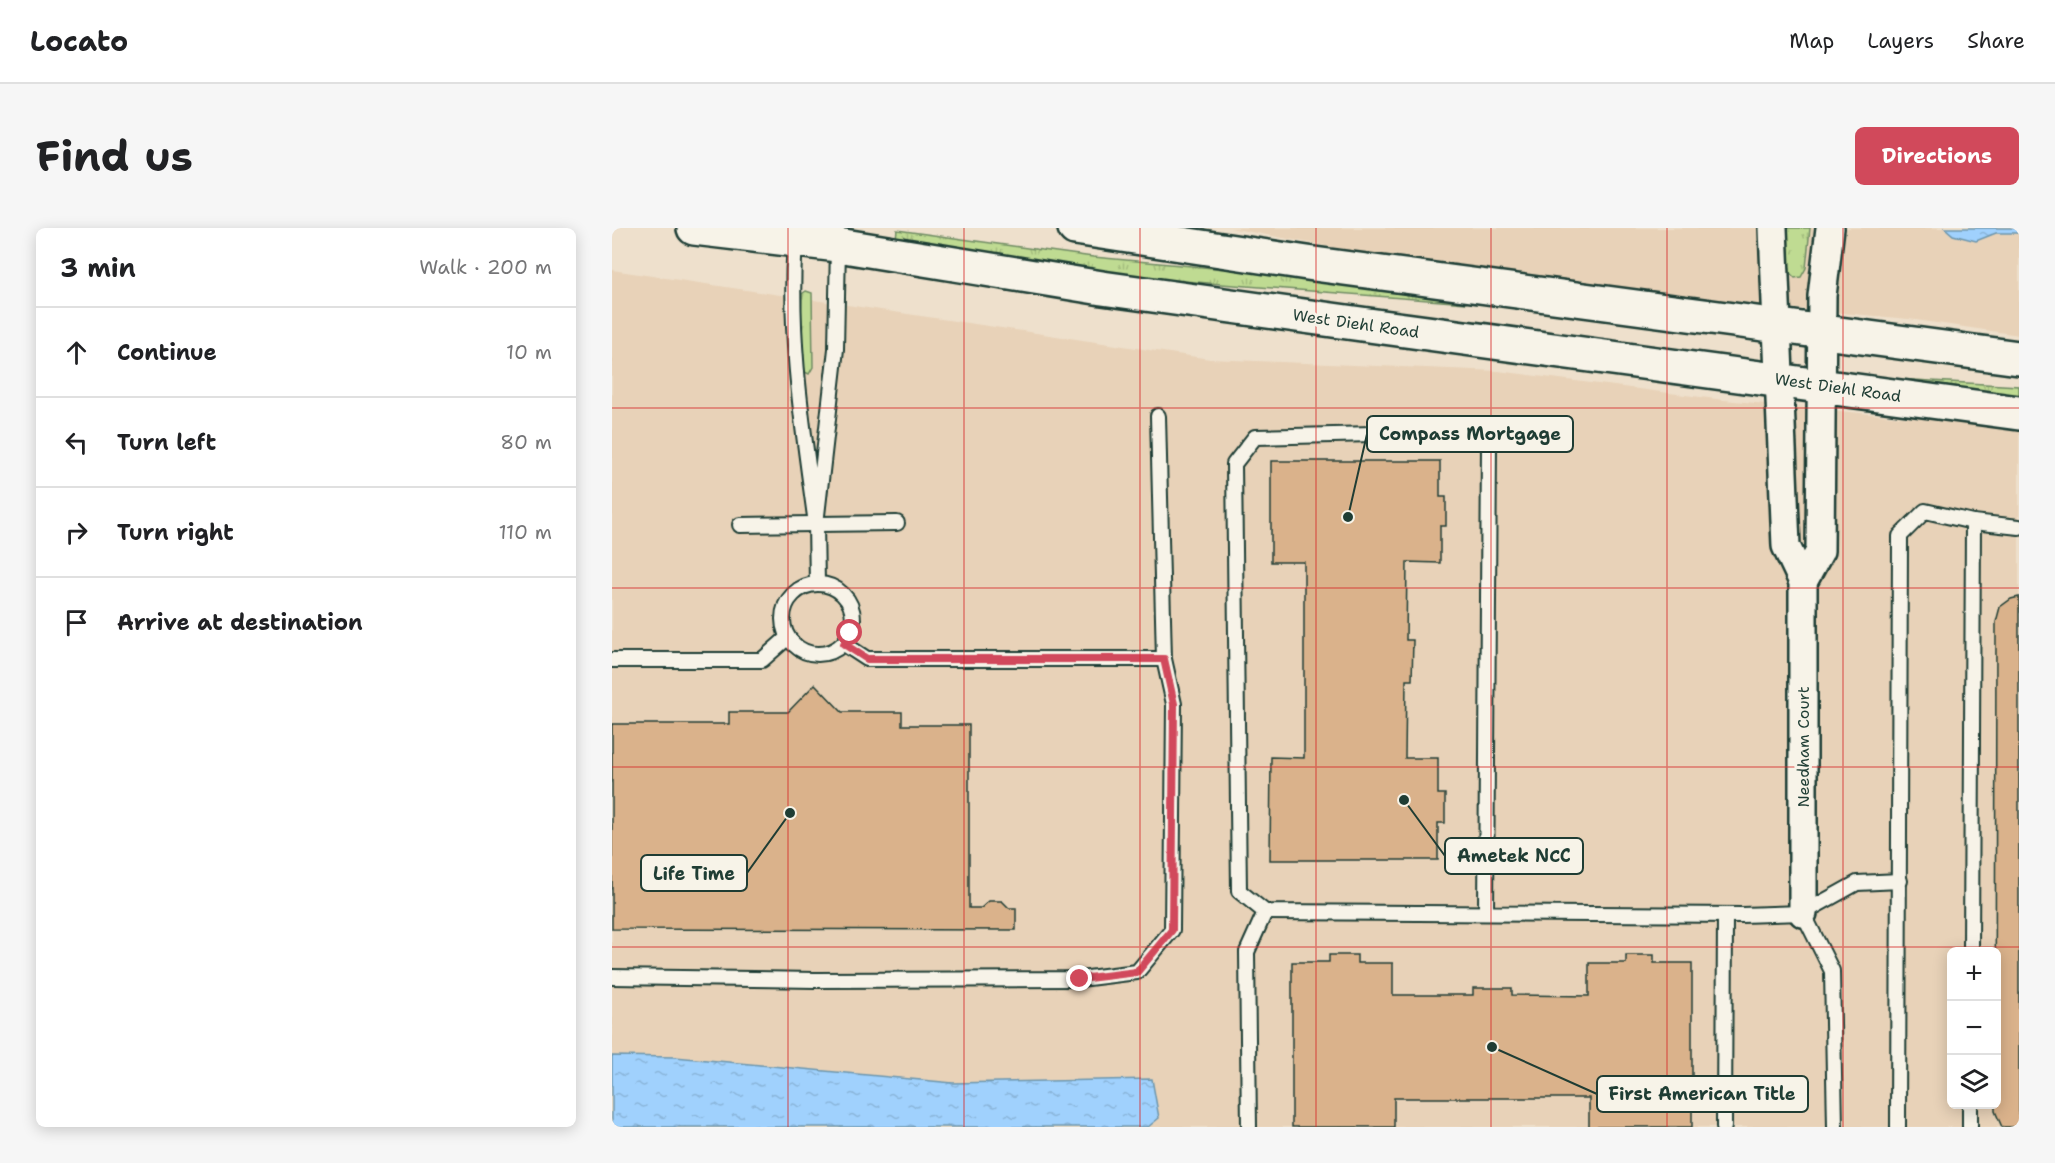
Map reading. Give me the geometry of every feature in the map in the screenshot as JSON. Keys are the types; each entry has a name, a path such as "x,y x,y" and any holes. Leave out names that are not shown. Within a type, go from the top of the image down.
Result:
{"street":[{"name":"West Diehl Road","path":"694,228 838,237 1324,319 2019,412"},
{"path":"1075,228 1314,264 2019,358"},
{"name":"Needham Court","path":"1773,228 1786,546 1803,582 1803,913"},
{"name":"Needham Court","path":"1803,582 1820,551 1822,296 1830,228"}],"lane":[{"path":"795,234 792,286 793,348 816,524 817,584"},
{"path":"816,524 836,349 838,237"},
{"path":"612,977 815,980 1069,979 1137,972 1172,930 1174,704 1164,659 1158,416"},
{"path":"1486,913 1489,444 1453,432 1255,437 1234,464 1239,891 1265,912 1725,915 1803,913 1857,883 1900,881"},
{"path":"1898,1127 1900,536 1925,512 1973,522 2019,527"},
{"path":"1971,947 1973,522"},
{"path":"740,525 897,523"},
{"path":"817,584 828,585 839,591 852,609 853,622 844,644 833,652 820,655 797,649 787,638 782,626 783,608 795,591 817,584"},
{"path":"612,660 762,660 787,638"},
{"path":"844,644 867,659 1164,659"},
{"path":"1249,1127 1247,952 1265,912"},
{"path":"1803,913 1832,971 1835,1127"},
{"path":"1724,1127 1725,915"},
{"path":"1970,1109 1970,1127"}],"shaded area":[{"path":"1230,228 2019,228 2019,335 1909,319 1700,300 1465,272"},
{"path":"612,270 1210,359 1498,371 1724,400 2019,428 2019,1127 612,1127"}],"green space":[{"path":"1784,228 1810,228 1806,268 1801,277 1795,278 1790,273"},
{"path":"897,230 1093,257 1343,280 1468,296 1466,303 1093,274 896,238"},
{"path":"806,291 812,293 813,367 809,374 805,372 800,339 802,294"},
{"path":"1896,379 2019,386 2019,400 1895,383"}],"water":[{"path":"1945,228 2019,228 2019,233 1996,233 1976,241 1953,235"},
{"path":"612,1056 675,1057 953,1083 1152,1079 1159,1118 1148,1127 612,1127"}],"building":[{"path":"1271,461 1440,461 1440,497 1446,497 1446,526 1440,526 1440,563 1407,562 1406,640 1413,640 1412,680 1406,680 1405,758 1438,758 1438,794 1445,794 1445,823 1438,823 1438,860 1270,860 1271,757 1304,758 1304,562 1271,562"},
{"path":"2019,597 2019,1127 2002,1127 1995,1111 1995,1109 2001,1109 2001,947 1995,947 1996,622 2000,607 2011,599"},
{"path":"815,684 842,712 902,712 902,725 969,725 969,908 981,908 989,901 1002,901 1009,908 1016,908 1016,930 612,929 612,724 729,724 729,712 788,712"},
{"path":"1329,955 1357,955 1357,963 1393,963 1393,995 1473,995 1473,988 1512,988 1512,995 1589,996 1589,963 1626,963 1626,955 1654,955 1654,963 1692,963 1692,1127 1589,1127 1589,1098 1394,1098 1394,1127 1292,1127 1292,962 1329,962"}],"place":[{"name":"Compass Mortgage","path":"1348,517"},
{"name":"Ametek NCC","path":"1404,800"},
{"name":"Life Time","path":"790,813"},
{"name":"First American Title","path":"1492,1047"}],"route":[{"path":"850,633 844,644 867,659 1164,659 1174,704 1172,930 1137,972 1080,979"}]}
